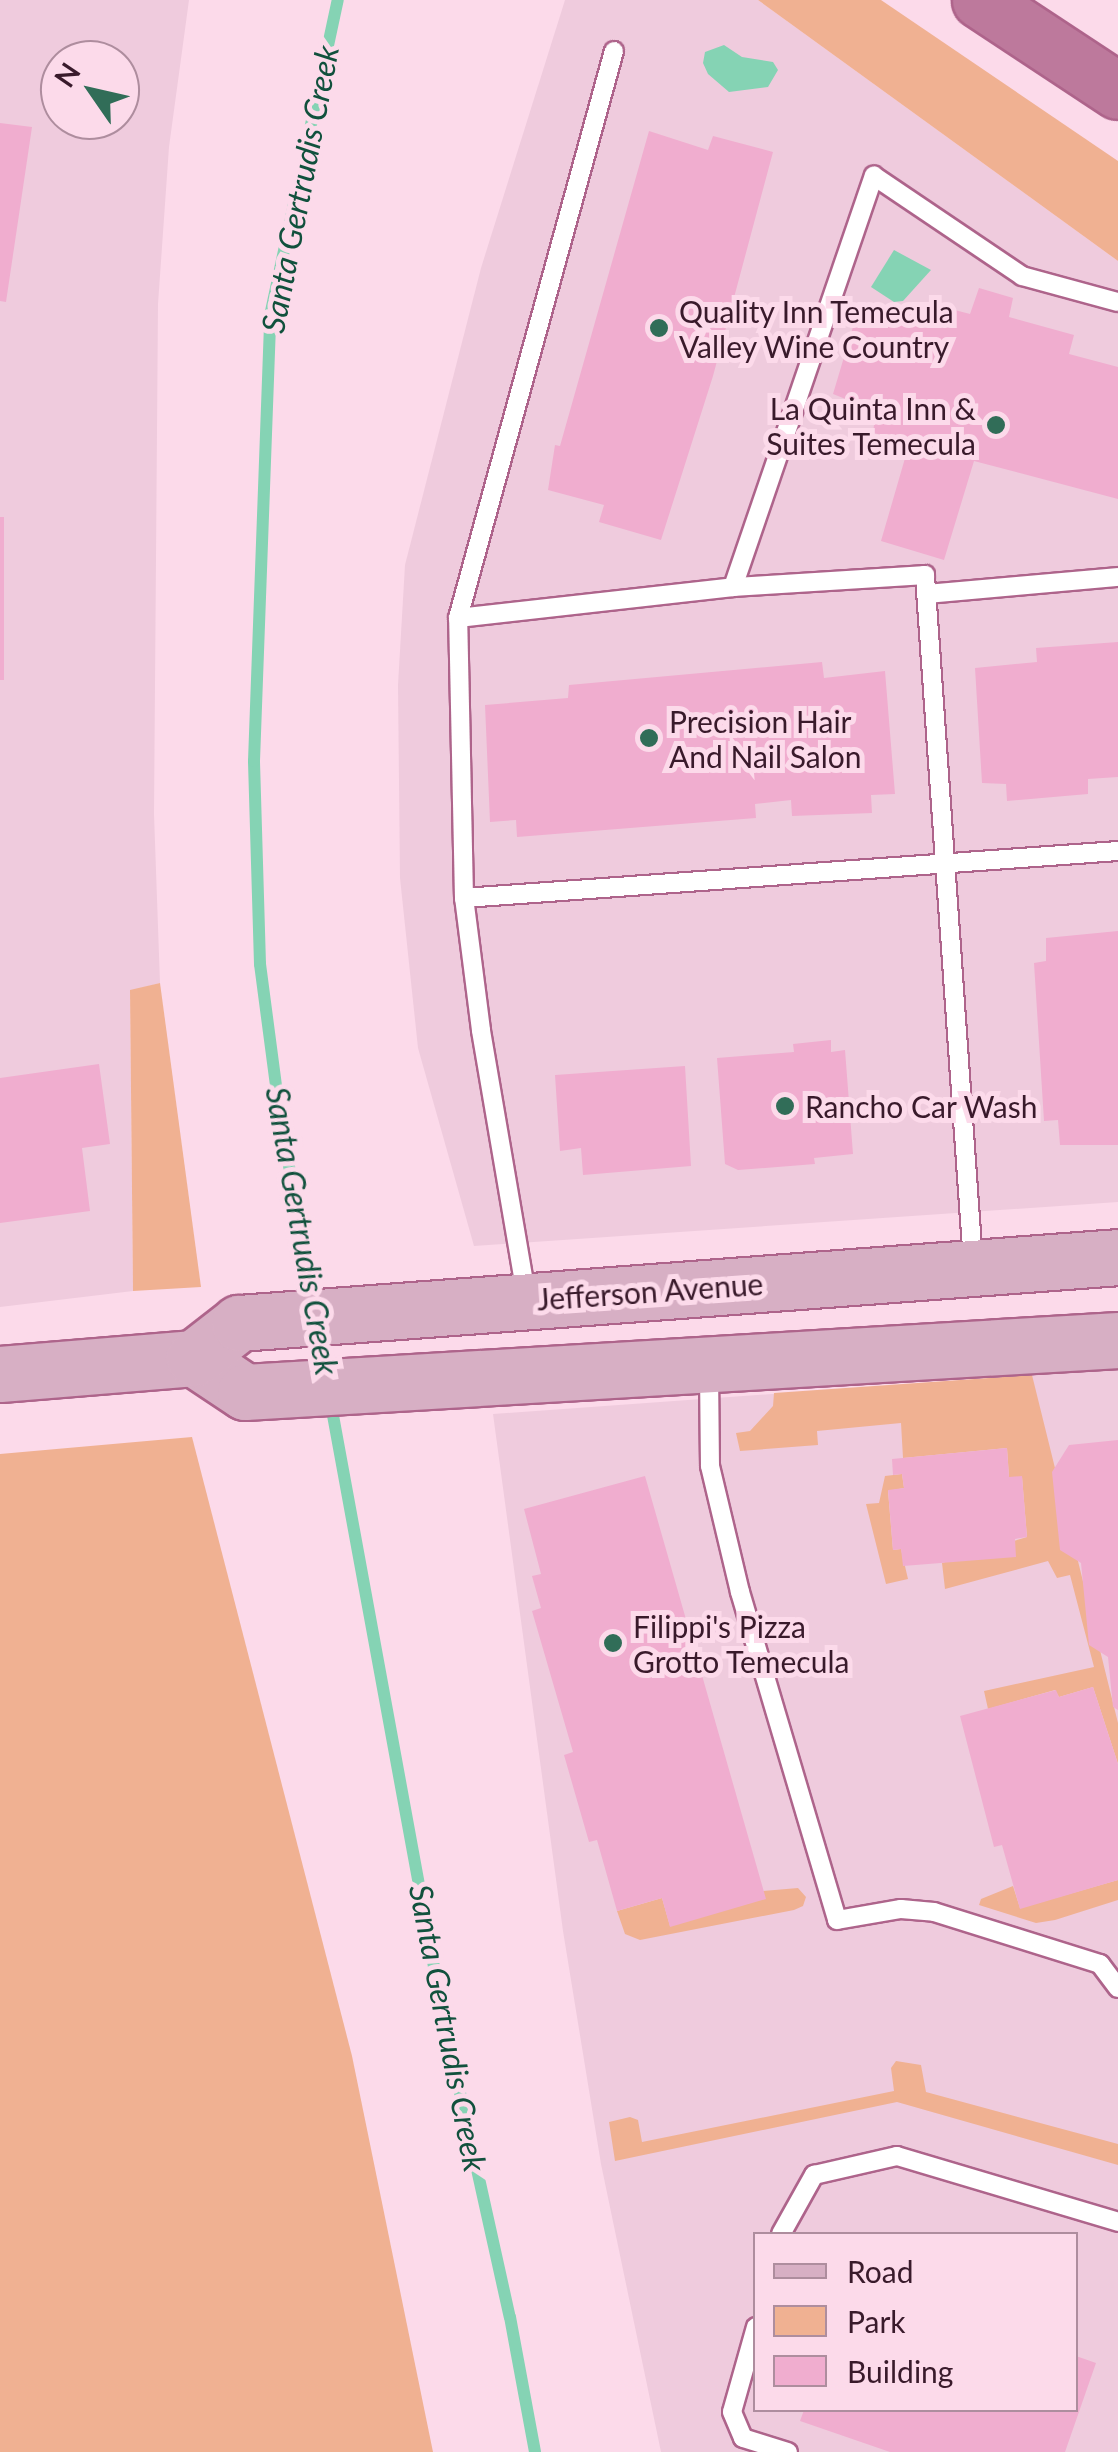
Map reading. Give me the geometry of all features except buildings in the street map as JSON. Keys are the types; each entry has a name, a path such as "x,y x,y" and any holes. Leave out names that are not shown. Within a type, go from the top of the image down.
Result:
{"highway":[{"path":"980,0 1118,90"}],"main road":[{"name":"Jefferson Avenue","path":"1118,1258 527,1300 432,1345 277,1390 245,1392 194,1358 239,1324 432,1345 710,1363 1118,1340"},
{"path":"710,1363 719,1338 741,1323 1034,1300 1118,1283"},
{"path":"0,1374 194,1358"}],"lane":[{"path":"527,1300 481,1030 464,898 458,618 614,51"},
{"path":"733,587 874,176 1022,276 1118,302"},
{"path":"458,618 733,587 925,575 973,1268"},
{"path":"927,594 1118,577"},
{"path":"464,898 1118,851"},
{"path":"710,1363 710,1466 740,1592 836,1920 901,1908 934,1912 1100,1964 1118,1988"},
{"path":"782,2232 814,2175 898,2156 1118,2222"},
{"path":"753,2338 732,2412 744,2438 788,2452"}],"shaded area":[{"path":"0,0 189,0 169,147 158,304 154,814 160,983 130,991 133,1291 0,1307"},
{"path":"565,0 758,0 1118,261 1118,1202 474,1246 418,1048 400,878 398,685 405,565 481,268"},
{"path":"724,45 742,57 773,62 778,70 768,87 729,92 708,74 703,63 705,52"},
{"path":"894,250 931,270 903,301 894,302 871,287"},
{"path":"1118,1369 1118,2452 661,2452 601,2164 563,1931 493,1414"}],"green space":[{"path":"758,0 881,0 1118,161 1118,261"},
{"path":"160,983 201,1287 133,1291 130,990"},
{"path":"1032,1375 1118,1723 1118,1764 1093,1687 1059,1697 1055,1690 988,1709 984,1691 1094,1667 1070,1575 1057,1578 1048,1561 945,1589 942,1563 1027,1537 1022,1477 1009,1477 1007,1448 903,1458 901,1423 817,1431 818,1445 740,1451 736,1433 750,1431 773,1406 774,1393"},
{"path":"192,1437 352,2056 433,2452 0,2452 0,1454"},
{"path":"902,1474 904,1488 888,1491 893,1550 901,1549 908,1579 886,1584 866,1504 879,1503 885,1476"},
{"path":"1118,1880 1118,1900 1055,1920 1036,1923 979,1905 981,1899 1013,1886 1020,1908"},
{"path":"798,1888 806,1897 803,1906 794,1910 640,1940 625,1934 617,1911 662,1898 670,1926 763,1891"},
{"path":"896,2061 921,2065 926,2092 1118,2144 1118,2165 897,2102 615,2161 609,2122 630,2117 638,2120 642,2142 894,2091 891,2068"}],"waterway":[{"name":"Santa Gertrudis Creek","path":"314,1305 280,1116 260,964 254,761 270,316 338,0"},
{"name":"Santa Gertrudis Creek","path":"318,1330 326,1374"},
{"name":"Santa Gertrudis Creek","path":"330,1399 443,2016 510,2317 535,2452"}],"place":[{"name":"Quality Inn Temecula Valley Wine Country","path":"659,328"},
{"name":"La Quinta Inn & Suites Temecula","path":"996,425"},
{"name":"Precision Hair And Nail Salon","path":"649,738"},
{"name":"Rancho Car Wash","path":"785,1106"},
{"name":"Filippi's Pizza Grotto Temecula","path":"613,1643"}]}
